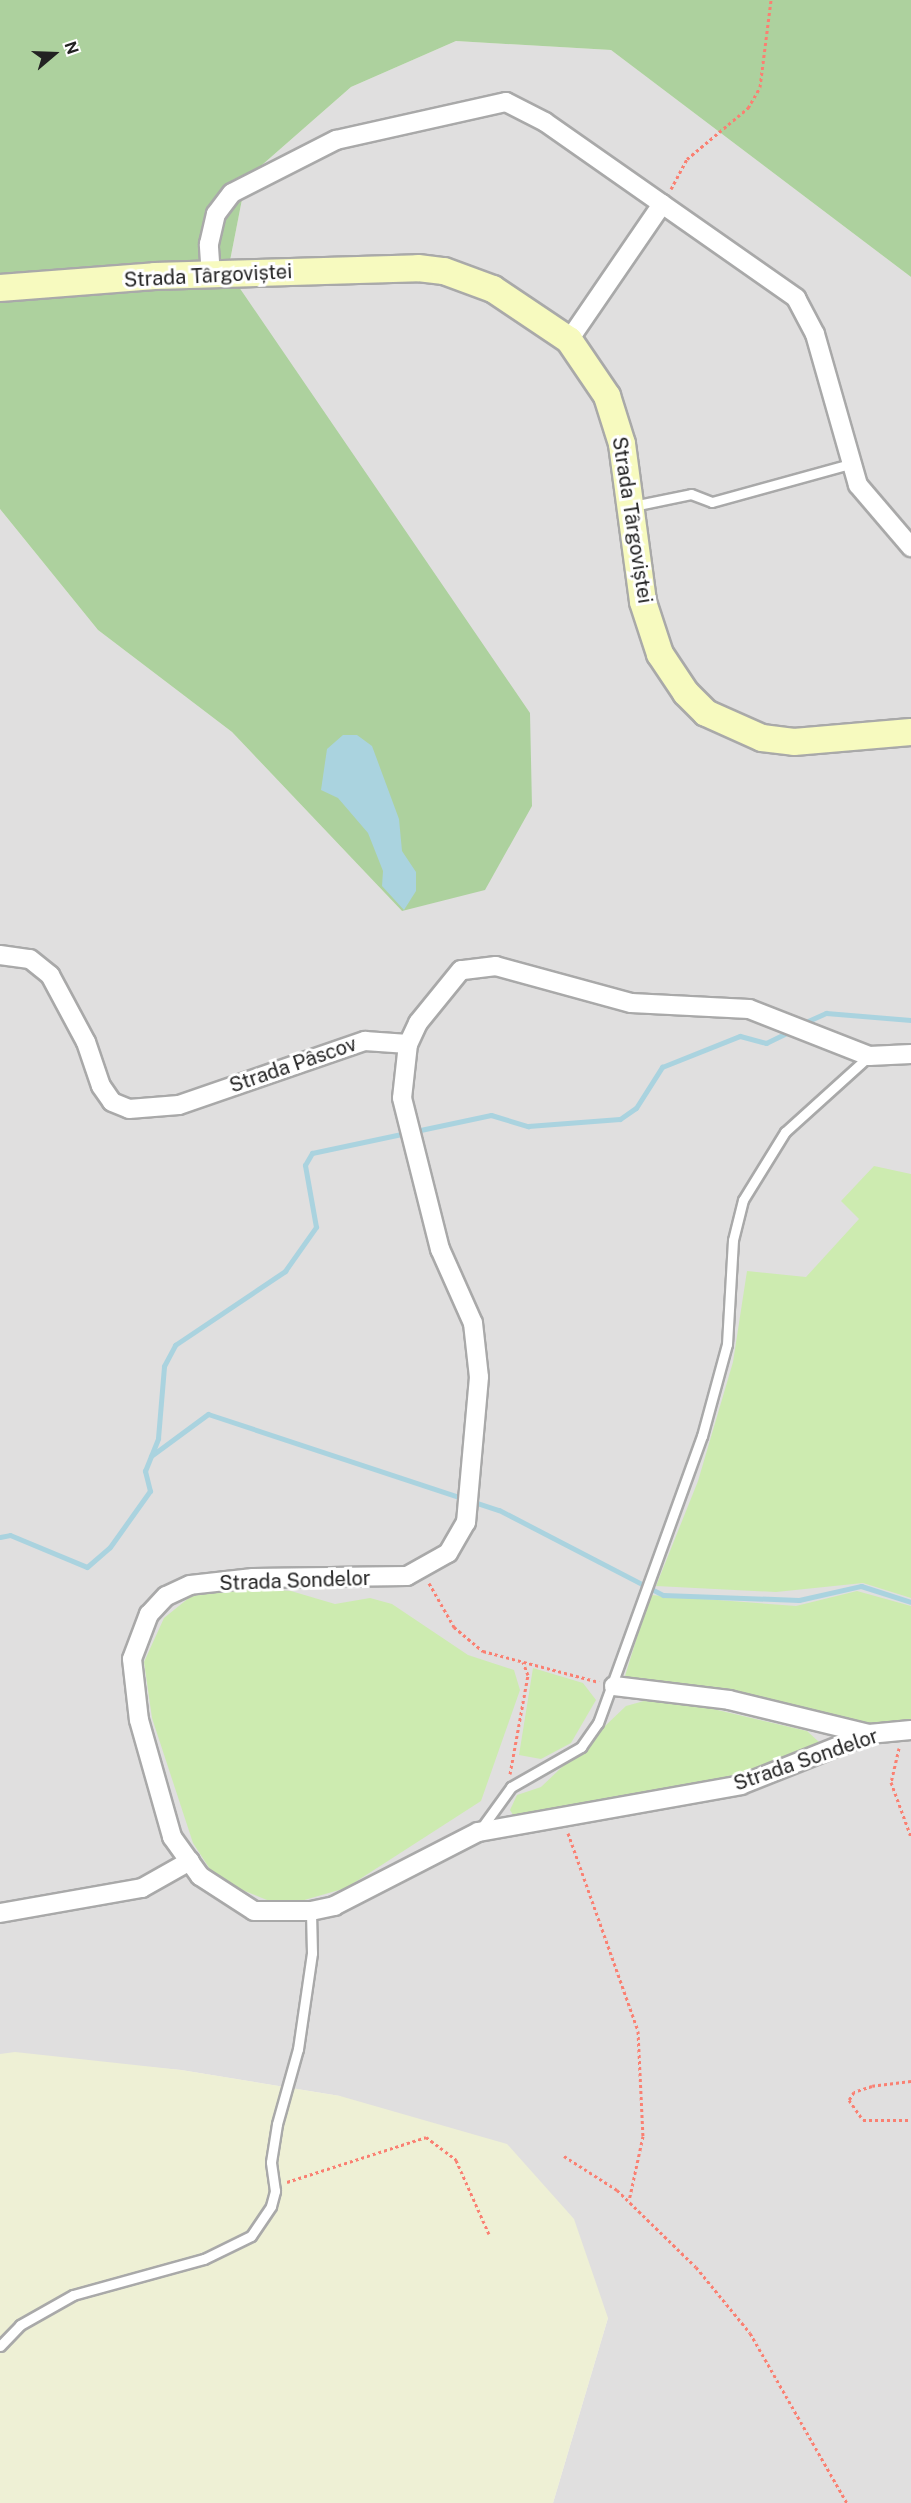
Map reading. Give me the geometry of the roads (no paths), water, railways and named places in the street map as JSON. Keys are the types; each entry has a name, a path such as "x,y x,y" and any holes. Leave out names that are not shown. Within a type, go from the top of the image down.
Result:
{"main road":[{"name":"Strada Târgoviștei","path":"0,288 211,276 444,271 522,304 569,340 607,396 632,506 637,567 651,631 673,676 706,713 762,738 794,742 911,732"}],"street":[{"path":"211,276 209,244 216,214 232,193 336,141 507,102 662,204 796,298 815,334 850,464 867,501 911,547"},
{"path":"569,340 662,204"},
{"name":"Strada Pâscov","path":"0,955 30,959 51,975 87,1042 101,1086 112,1102 129,1109 178,1105 365,1041 408,1044"},
{"path":"408,1044 455,975 472,966 496,966 631,1003 749,1008 869,1056 911,1054"},
{"name":"Strada Sondelor","path":"408,1044 402,1098 412,1154 440,1249 473,1323 479,1377 466,1522 448,1553 407,1576 253,1578 190,1586 166,1596 149,1614 132,1659 139,1720 172,1837 190,1862 225,1897 254,1911 310,1911 334,1906 478,1832 741,1785 869,1734 906,1736"},
{"path":"614,1686 729,1700 869,1734"},
{"path":"0,1913 142,1888 190,1862"}],"lane":[{"path":"632,506 691,494 712,502 850,464"},
{"path":"478,1832 510,1787 581,1748 614,1686 702,1436 724,1356 733,1240 743,1200 785,1132 869,1056"},
{"path":"0,2346 20,2325 73,2295 204,2259 250,2236 271,2206 277,2124 309,1982 310,1911"}],"water":[{"path":"343,735 357,735 372,746 399,819 402,851 416,872 416,891 404,910 382,886 383,871 368,833 338,798 321,790 327,749"}],"waterway":[{"path":"799,1025 826,1013 911,1020"},
{"path":"0,1537 10,1535 87,1567 110,1547 150,1491 145,1471 158,1438 164,1366 175,1345 285,1271 316,1227 305,1165 312,1153 491,1115 528,1126 620,1119 636,1108 662,1067 740,1036 766,1043 791,1031"},
{"path":"151,1456 208,1414 499,1510 663,1595 799,1600 861,1586 911,1602"}]}
